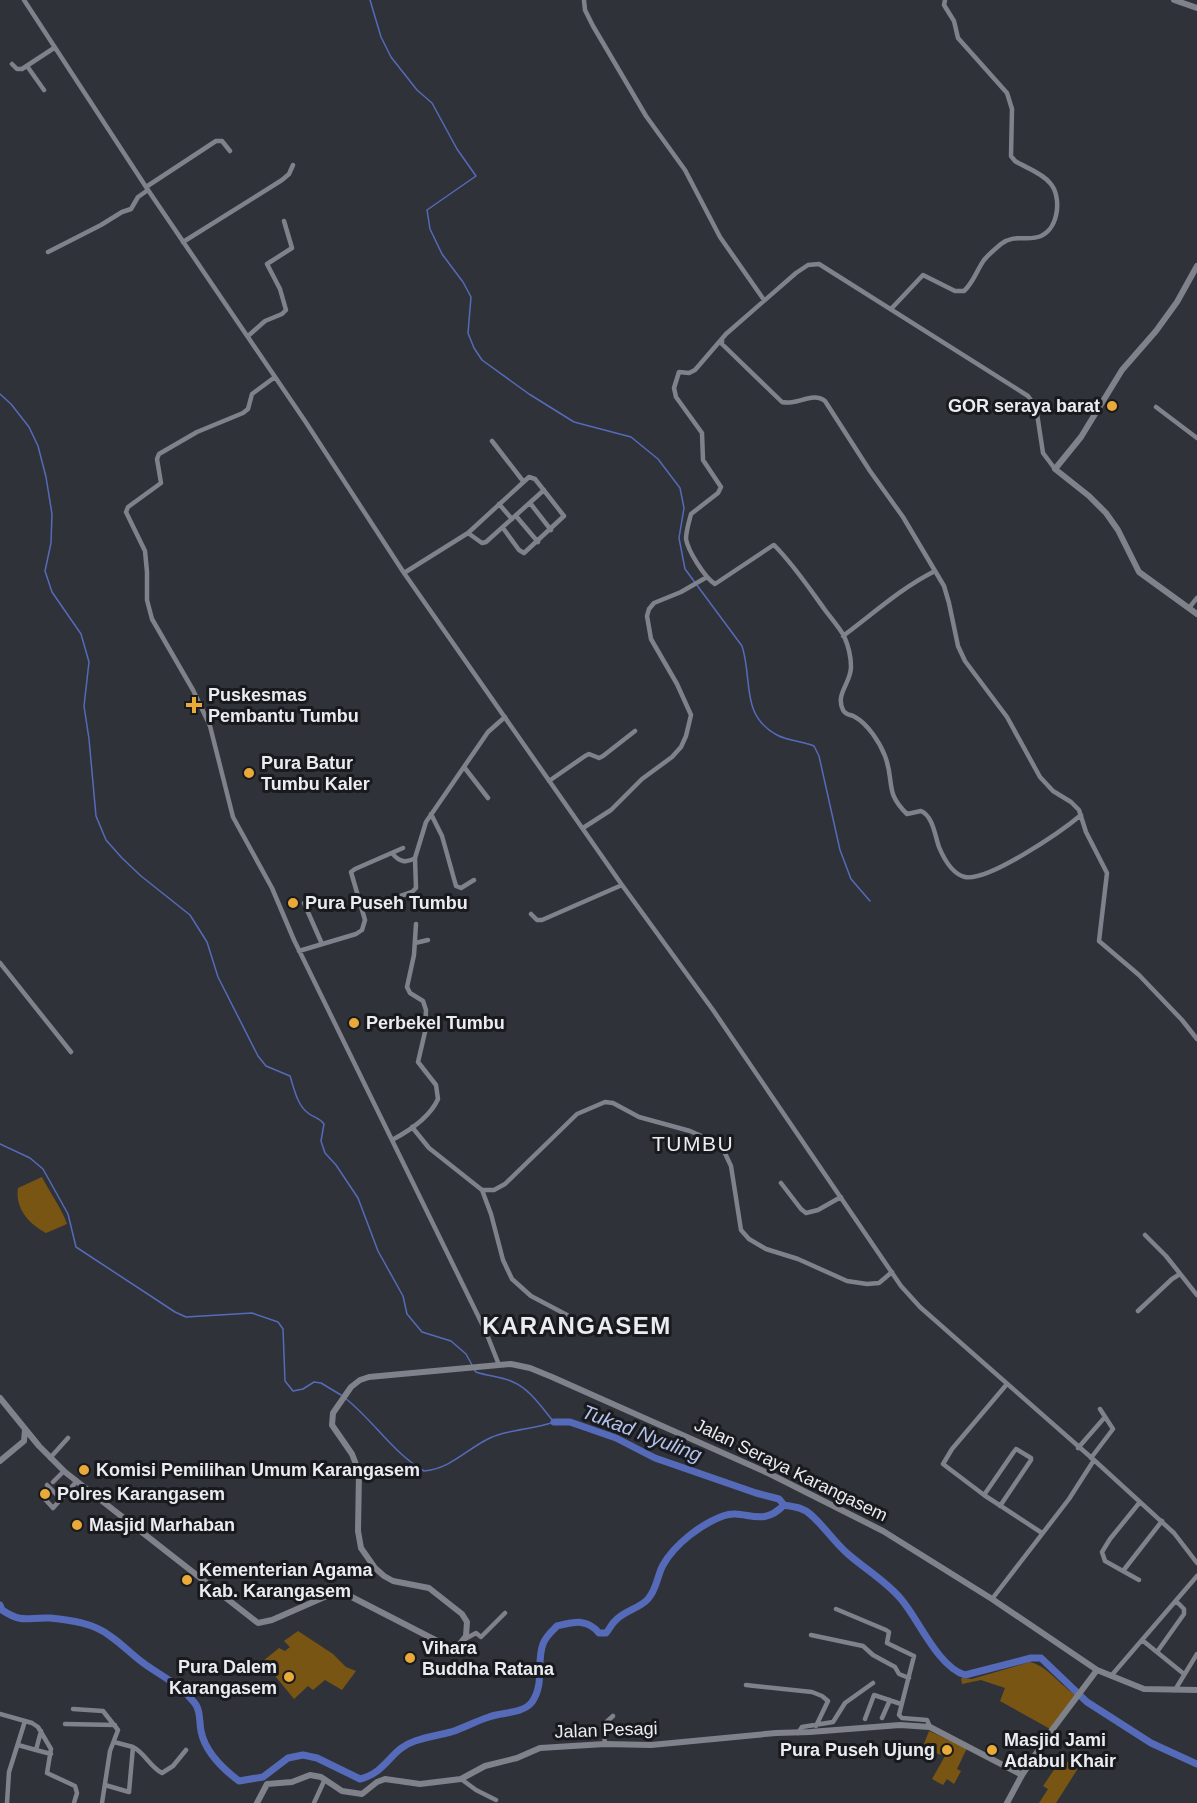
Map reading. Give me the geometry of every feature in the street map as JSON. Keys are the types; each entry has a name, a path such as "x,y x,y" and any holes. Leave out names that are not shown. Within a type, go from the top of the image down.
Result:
{"street":[{"path":"24,0 404,573 622,885 707,1002 892,1272 920,1307 1162,1521 1197,1563"},
{"path":"584,0 585,10 593,26 646,116 685,170 720,237 764,300"},
{"path":"891,309 923,275 955,291 964,291 985,259 1004,243 1012,238 1040,236 1047,232 1056,220 1055,195 1051,183 1037,172 1015,161 1011,156 1012,109 1007,93 958,38 954,21 944,5 945,0"},
{"path":"1173,0 1197,8"},
{"path":"12,64 18,69 27,66 54,48"},
{"path":"27,66 44,90"},
{"path":"48,252 131,209 138,196 147,188 216,141 222,141 230,151"},
{"path":"183,242 282,180 289,174 293,165"},
{"path":"248,336 265,321 286,310 280,290 267,264 292,248 284,221"},
{"path":"1081,815 1030,851 986,874 967,878 955,873 940,849 928,817 921,812 908,814 894,798 890,790 888,766 884,753 872,733 855,717 847,715 843,710 841,692 848,681 851,666 843,636 818,598 774,545 716,584 707,577 687,544 686,534 692,513 718,492 720,487 703,460 702,433 679,401 674,388 678,373 693,372 726,334 800,269 816,263 821,265 1031,399 1036,407 1041,448 1055,469 1106,513 1118,530 1139,572 1197,614"},
{"path":"1055,469 1081,437 1122,370 1167,317 1197,266"},
{"path":"722,340 722,344 782,402 797,402 815,397 824,399 903,517 935,571 947,595 958,646 965,661 1007,717 1040,777 1053,791 1074,804 1081,815 1086,832 1107,873 1099,941 1139,975 1182,1020 1197,1040"},
{"path":"275,377 252,394 248,409 243,413 197,432 161,453 157,459 160,483 128,507 126,512 145,551 147,600 152,620 193,690 214,737 233,817 273,888 299,951 486,1332 499,1365"},
{"path":"1156,407 1197,438"},
{"path":"492,441 523,481"},
{"path":"404,573 468,533 529,477 532,477 544,490 564,517 528,551 521,552 503,528"},
{"path":"468,533 484,543 544,490"},
{"path":"530,503 551,530"},
{"path":"499,504 538,542"},
{"path":"843,636 889,599 935,571"},
{"path":"583,828 611,810 642,779 672,757 681,747 692,715 651,639 647,616 654,603 689,588 707,577"},
{"path":"1189,608 1197,598"},
{"path":"363,909 412,892 416,888 415,858 425,825 488,732 505,717"},
{"path":"549,781 589,754 599,758 603,756 635,731"},
{"path":"464,767 488,798"},
{"path":"431,814 442,836 456,885 461,888 474,880"},
{"path":"299,951 356,934 362,930 365,925 363,909 351,872 403,848"},
{"path":"392,853 401,861 409,862 415,858"},
{"path":"531,914 537,920 542,920 622,885"},
{"path":"304,903 322,944"},
{"path":"392,1140 412,1127 435,1106 438,1094 433,1080 418,1062 425,1032 426,1010 422,1000 410,993 407,987 416,924"},
{"path":"415,943 428,940"},
{"path":"0,963 71,1052"},
{"path":"482,1190 494,1190 505,1184 577,1113 605,1102 613,1103 639,1117 690,1131 722,1147 733,1172 741,1230 749,1239 766,1249 798,1259 847,1281 879,1283 892,1272"},
{"path":"412,1127 429,1148 482,1190 491,1214 502,1260 512,1279 531,1296 567,1315"},
{"path":"781,1183 806,1213 818,1210 841,1197"},
{"path":"1145,1235 1197,1295"},
{"path":"1138,1311 1180,1274"},
{"name":"Jalan Seraya Karangasem","path":"465,1639 468,1633 467,1622 454,1607 429,1588 398,1582 384,1576 363,1552 359,1540 358,1467 331,1421 334,1411 360,1380 369,1377 499,1365 521,1365 541,1372 770,1474 883,1531 992,1599 1097,1670 1142,1689 1197,1690"},
{"path":"1007,1384 943,1461 944,1466 1042,1533"},
{"path":"0,1398 50,1458 64,1471 256,1623 264,1623 332,1593 342,1592 447,1646 456,1646 476,1633 481,1637 505,1613"},
{"path":"992,1599 1069,1499 1092,1459 1113,1429 1100,1409"},
{"path":"1078,1448 1105,1417"},
{"path":"24,1442 25,1429"},
{"path":"50,1458 68,1438"},
{"path":"0,1461 24,1442 34,1439"},
{"path":"984,1495 1016,1449 1019,1450 1031,1460 1000,1506"},
{"path":"61,1499 50,1483 64,1471"},
{"path":"43,1497 53,1508 77,1481"},
{"path":"1139,1580 1105,1561 1102,1552 1140,1502"},
{"path":"1123,1571 1162,1521"},
{"path":"1111,1676 1197,1576"},
{"path":"1192,1582 1197,1586"},
{"path":"1157,1652 1184,1614 1184,1610 1176,1601"},
{"path":"836,1609 886,1630 889,1632 887,1643 914,1656 901,1704 900,1717 923,1719 929,1722 930,1727 1022,1775"},
{"path":"811,1635 863,1646 895,1667 899,1674 909,1678"},
{"path":"1142,1640 1184,1674"},
{"path":"1175,1690 1197,1654"},
{"path":"1007,1803 1022,1775 1054,1727 1088,1685 1097,1670"},
{"path":"798,1733 800,1728 833,1722 845,1703 873,1683"},
{"path":"746,1685 812,1692 822,1696 828,1701 816,1726"},
{"path":"865,1719 874,1695 901,1704"},
{"path":"882,1718 890,1700"},
{"path":"73,1709 103,1711 118,1732 110,1751 102,1803"},
{"path":"0,1714 36,1725 41,1731 50,1746 51,1754 46,1768 47,1773 75,1786 77,1793 74,1803"},
{"path":"605,1744 603,1725 613,1716"},
{"path":"6,1803 9,1772 25,1721"},
{"path":"65,1725 115,1725"},
{"name":"Jalan Pesagi","path":"257,1803 269,1783 292,1782 309,1775 325,1779 336,1788 362,1794 377,1782 386,1779 420,1784 461,1779 485,1766 517,1758 535,1749 605,1744 648,1746 686,1741 900,1725 930,1727"},
{"path":"36,1750 41,1731"},
{"path":"114,1742 133,1747 141,1752 156,1770 162,1773 173,1766 186,1750"},
{"path":"18,1745 51,1754"},
{"path":"105,1785 129,1793 133,1747"},
{"path":"314,1803 325,1779"},
{"path":"461,1779 496,1800"}],"shaded area":[{"path":"42,1177 67,1224 46,1233 28,1220 21,1208 18,1195 18,1188"},
{"path":"298,1631 333,1654 346,1667 356,1671 342,1690 325,1680 313,1690 308,1686 294,1699 263,1661 279,1648 285,1651 290,1647 284,1641"},
{"path":"1030,1662 1043,1668 1076,1695 1052,1730 1000,1701 1005,1688 981,1680 962,1684 961,1678 972,1679"},
{"path":"929,1731 967,1748 957,1769 961,1771 954,1784 947,1779 943,1785 932,1779 945,1756 922,1749"},
{"path":"1071,1757 1082,1762 1056,1803 1039,1803 1048,1789 1043,1786 1058,1764 1064,1767"}],"waterway":[{"path":"370,0 381,37 391,57 417,90 432,103 457,149 476,176 427,210 430,229 442,254 471,297 468,333 474,348 482,360 529,394 574,422 631,437 658,459 680,488 684,508 679,538 685,569 742,646 750,696 757,717 765,727 777,735 814,746 819,756 840,850 851,879 870,901"},
{"path":"0,394 29,427 38,446 46,477 52,514 51,543 45,571 52,592 81,634 89,662 84,706 96,816 106,840 141,876 190,915 207,942 218,977 258,1056 266,1066 290,1076 301,1106 324,1124 321,1141 325,1153 358,1198 378,1251 403,1296 407,1314 422,1332 451,1341 466,1354 472,1365"},
{"name":"Tukad Nyuling","path":"0,1144 30,1158 43,1169 68,1214 76,1247 186,1317 252,1313 278,1322 283,1329 285,1381 293,1391 303,1389 314,1382 321,1383 341,1395"},
{"name":"Tukad Nyuling","path":"345,1398 393,1446 424,1471 441,1467 494,1436 554,1422 535,1399 519,1385 509,1380 476,1372 474,1369"},
{"name":"Tukad Nyuling","path":"554,1422 570,1422 616,1438 655,1458 779,1499 784,1505 804,1510 848,1554 895,1593 908,1608 938,1653 955,1670 965,1675 1031,1658 1041,1658 1087,1702 1151,1743 1197,1764"},
{"path":"0,1605 2,1610 15,1617 50,1618 82,1623 97,1628 114,1639 176,1685 196,1704 206,1746 221,1765 239,1781 263,1777 288,1758 303,1755 317,1758 360,1779 377,1771 407,1745 528,1706 536,1695 538,1687 543,1644 557,1626 580,1622 590,1625 599,1633 606,1633 618,1618 648,1599 668,1557 681,1542 698,1529 731,1514 768,1516 784,1505"}],"place":[{"name":"GOR seraya barat","path":"1112,406"},
{"name":"Puskesmas Pembantu Tumbu","path":"194,705"},
{"name":"Pura Batur Tumbu Kaler","path":"249,773"},
{"name":"Pura Puseh Tumbu","path":"293,903"},
{"name":"Perbekel Tumbu","path":"354,1023"},
{"name":"Komisi Pemilihan Umum Karangasem","path":"84,1470"},
{"name":"Polres Karangasem","path":"45,1494"},
{"name":"Masjid Marhaban","path":"77,1525"},
{"name":"Kementerian Agama Kab. Karangasem","path":"187,1580"},
{"name":"Vihara Buddha Ratana","path":"410,1658"},
{"name":"Pura Dalem Karangasem","path":"289,1677"},
{"name":"Pura Puseh Ujung","path":"947,1750"},
{"name":"Masjid Jami Adabul Khair","path":"992,1750"}],"district":[{"name":"TUMBU","path":"693,1143"},
{"name":"KARANGASEM","path":"577,1325"}]}
